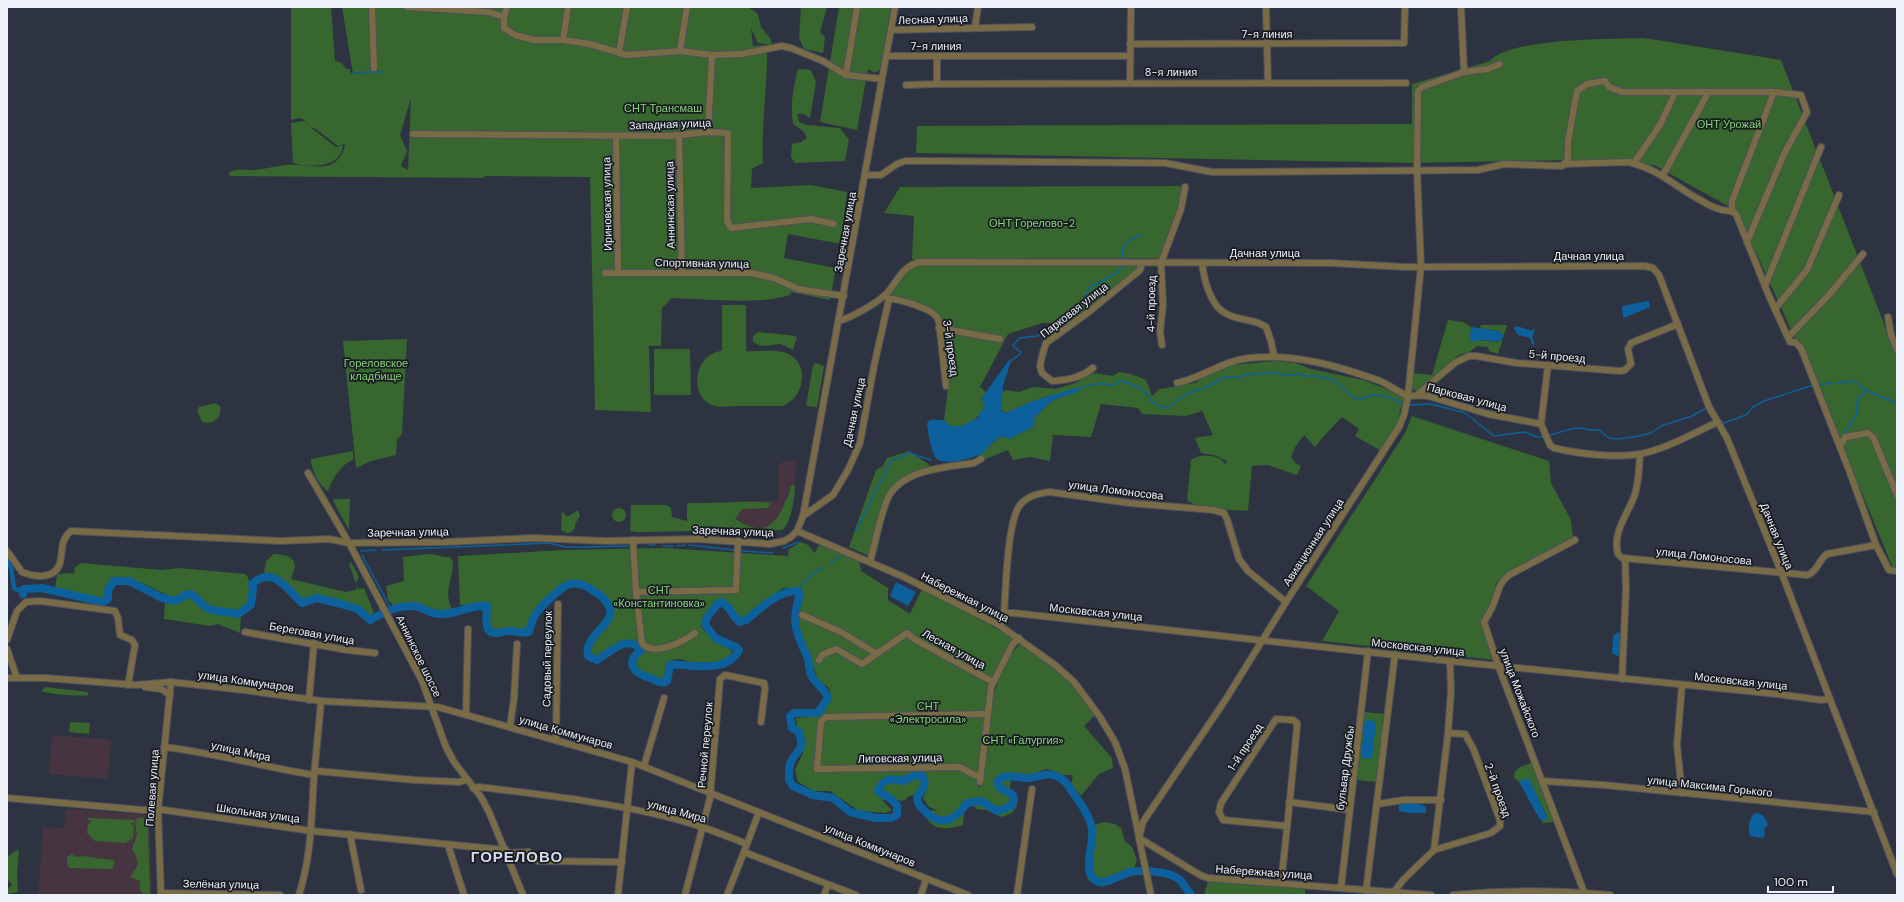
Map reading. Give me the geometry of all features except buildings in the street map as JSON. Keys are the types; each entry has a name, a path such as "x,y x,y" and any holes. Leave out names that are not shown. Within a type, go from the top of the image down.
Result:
{"street":[{"path":"372,7 374,68"},
{"path":"407,7 489,12 504,17"},
{"path":"507,7 503,25 508,31 515,35 534,40 563,40 590,44 619,53 638,55 680,51 712,56 742,54 782,46 823,60 846,75 882,79"},
{"path":"563,40 568,7"},
{"path":"619,53 627,7"},
{"path":"680,51 687,7"},
{"path":"846,75 857,7"},
{"name":"Заречная улица","path":"7,551 22,572 43,576 54,572 60,564 61,547 64,539 71,531 280,541 329,539 348,543 447,542 533,538 606,541 693,539 777,543 791,537 797,531 803,516 844,296 895,7"},
{"path":"975,28 978,7"},
{"path":"1130,82 1131,7"},
{"path":"1266,7 1268,83"},
{"name":"7-я линия","path":"1130,44 1404,43 1405,7"},
{"path":"1461,7 1464,72 1488,69 1500,64"},
{"name":"Лесная улица","path":"891,30 1032,27"},
{"path":"708,132 712,56"},
{"name":"7-я линия","path":"886,56 1130,56"},
{"path":"936,84 937,56"},
{"name":"Авиационная улица","path":"1151,895 1143,862 1140,838 1143,822 1226,699 1286,602 1399,427 1404,415 1408,396 1421,266 1417,170 1418,91 1422,87 1464,72"},
{"path":"1564,164 1568,159 1568,141 1577,91 1587,84 1605,81 1609,87 1622,92 1708,94 1774,92 1801,95 1807,112 1784,154 1747,242"},
{"name":"8-я линия","path":"906,85 1130,82 1406,83"},
{"path":"1732,211 1732,201 1774,92"},
{"path":"1634,163 1660,126 1675,93"},
{"path":"1664,175 1708,94"},
{"name":"Западная улица","path":"413,134 679,136 708,132 728,133 727,221 731,228 807,219 834,224"},
{"name":"Ириновская улица","path":"616,136 618,272"},
{"name":"Аннинская улица","path":"679,136 682,273"},
{"path":"1765,286 1820,147"},
{"path":"865,174 881,175 904,161 1165,163 1212,172 1478,170 1504,164 1562,166 1564,164 1634,163 1664,175 1702,201 1718,209 1732,211 1738,217 1765,286 1789,336 1790,342 1795,342 1801,348 1840,446 1876,545 1889,570 1897,571"},
{"path":"1161,263 1181,209 1184,188"},
{"path":"1775,309 1806,270 1839,195"},
{"path":"1789,336 1828,296 1864,254"},
{"name":"Дачная улица","path":"803,516 833,495 848,470 860,444 887,297 904,270 912,264 919,262 1330,263 1421,266 1645,266 1653,268 1659,275 1709,407 1727,438 1782,574 1897,874"},
{"name":"Парковая улица","path":"1093,368 1084,375 1078,377 1052,381 1042,373 1040,366 1044,347 1051,339 1090,311 1140,270 1142,263"},
{"name":"4-й проезд","path":"1161,263 1163,305 1160,332 1162,345"},
{"path":"1202,263 1206,286 1216,304 1225,313 1257,322 1266,327 1274,356"},
{"name":"Спортивная улица","path":"605,273 751,273 774,278 798,288 844,296"},
{"name":"Дачная улица","path":"839,321 887,297"},
{"name":"3-й проезд","path":"887,297 931,312 936,316 939,328 946,386"},
{"path":"1888,317 1891,335 1897,350"},
{"name":"5-й проезд","path":"1418,394 1456,362 1468,356 1480,356 1517,363 1620,371 1625,370 1631,364 1628,349 1631,343 1678,324"},
{"path":"939,328 1000,339"},
{"path":"1178,383 1217,366 1241,360 1286,356 1361,374 1387,384 1408,396"},
{"path":"1548,365 1541,424 1550,445 1554,448 1594,454 1640,454 1657,449 1718,422"},
{"name":"Парковая улица","path":"1408,396 1418,394 1448,401 1488,414 1541,424"},
{"path":"1840,446 1845,437 1868,433 1873,437 1897,495"},
{"path":"1622,679 1626,588 1625,558 1618,554 1616,541 1620,526 1635,494 1640,454"},
{"path":"870,562 885,505 890,494 898,485 906,479 921,474 951,466 974,463 981,459"},
{"name":"Аннинское шоссе","path":"308,473 348,543 422,681 446,748 456,766 489,812 523,895"},
{"name":"улица Ломоносова","path":"999,624 1004,613 1012,528 1016,512 1026,499 1040,493 1050,492 1130,503 1213,510 1224,513 1239,559 1248,570 1286,602"},
{"name":"Набережная улица","path":"797,531 870,562 999,624 1055,665 1074,682 1100,716 1114,742 1125,769 1140,838 1200,875 1208,878 1431,895"},
{"path":"633,540 640,638 645,647 652,649 683,642 695,633"},
{"name":"улица Можайского","path":"1575,540 1509,575 1499,586 1495,601 1484,622 1498,665 1584,892"},
{"path":"636,592 736,590 738,541"},
{"name":"улица Ломоносова","path":"1625,558 1782,574 1810,575 1828,554 1876,545"},
{"path":"7,640 17,611 26,602 40,601 115,611 120,635 132,640 135,645 128,685"},
{"name":"Садовый переулок","path":"556,739 558,604"},
{"name":"Московская улица","path":"1004,613 1263,639 1450,661 1777,694 1821,700 1830,699"},
{"path":"802,615 841,632 877,654 862,664 836,649 822,655 819,660"},
{"path":"466,714 468,629"},
{"name":"Береговая улица","path":"245,632 375,653"},
{"name":"Лесная улица","path":"877,654 907,633 914,639 993,682"},
{"path":"987,714 993,682 1012,645 1019,638"},
{"path":"308,700 314,643"},
{"path":"510,726 514,699 517,644"},
{"path":"7,649 17,678"},
{"name":"бульвар Дружбы","path":"1341,888 1368,651"},
{"path":"1366,891 1395,654"},
{"path":"1434,850 1448,733 1451,691 1450,661"},
{"name":"Речной переулок","path":"685,895 710,792 720,678 725,675 764,683 765,690 761,722"},
{"name":"улица Коммунаров","path":"7,678 46,678 128,685 171,682 244,690 308,700 361,704 432,706 556,739 644,766 968,895"},
{"name":"Полевая улица","path":"161,894 158,810 171,682"},
{"name":"улица Коммунаров","path":"136,685 160,689 170,695"},
{"path":"1682,685 1677,745 1682,793"},
{"path":"644,766 664,698"},
{"path":"299,895 309,856 312,831 321,701"},
{"name":"Лиговская улица","path":"987,714 980,779 972,775 966,769 959,767 817,769 821,721 826,717 987,714"},
{"name":"1-й проезд","path":"1281,883 1287,826 1297,723 1293,720 1276,719 1221,803 1219,812 1223,820 1287,826"},
{"name":"2-й проезд","path":"1394,892 1403,880 1434,850 1491,833 1500,826 1500,820 1473,748 1465,734 1448,733"},
{"name":"улица Мира","path":"164,747 187,750 280,770 415,780 458,782 466,780"},
{"path":"618,895 632,762"},
{"name":"улица Максима Горького","path":"1543,781 1874,812"},
{"name":"улица Мира","path":"473,788 479,787 627,808 702,826 747,844"},
{"path":"1017,895 1032,789"},
{"name":"Школьная улица","path":"7,798 158,810 312,831 506,852 529,852 537,861 622,862"},
{"path":"1377,804 1404,800 1441,800"},
{"path":"1289,802 1350,810"},
{"path":"727,895 760,812"},
{"path":"350,834 361,890"},
{"path":"448,845 464,895"},
{"path":"744,852 856,895"},
{"path":"920,895 926,878"},
{"path":"824,895 828,885"},
{"path":"1453,895 1522,891 1584,892 1610,895"},
{"name":"Зелёная улица","path":"161,894 280,895"}],"shaded area":[{"path":"784,461 798,461 786,527 732,529 732,504 735,501 778,501 778,471 779,465"},
{"path":"52,735 111,740 108,779 49,774"},
{"path":"66,809 149,815 152,895 38,895 43,827 64,828"}],"green space":[{"name":"СНТ Трансмаш","path":"291,7 331,7 335,61 342,63 346,69 350,69 350,72 353,74 342,7 748,7 758,14 761,27 770,38 772,45 758,43 751,28 753,46 767,45 767,74 763,133 763,163 752,169 751,188 811,185 847,192 841,244 788,234 784,258 836,268 830,300 791,292 790,295 777,298 748,301 672,298 662,308 661,346 649,346 651,412 595,410 590,177 485,176 484,178 230,176 229,173 231,171 236,170 255,170 287,165 329,165 341,156 345,146 344,144 338,146 316,129 310,127 302,119 298,118 291,120","holes":["411,98 408,170 401,166 407,151 400,135"]},
{"path":"801,7 827,7 820,32 825,37 823,53 804,49 799,38"},
{"path":"839,7 891,7 880,69 875,73 868,69 857,130 820,122"},
{"name":"ОНТ Урожай","path":"1644,38 1781,60 1897,357 1897,567 1893,568 1825,404 1737,211 1654,165 1572,160 1412,163 916,153 917,126 1412,124 1412,84 1490,61 1500,53 1517,48 1562,41"},
{"path":"798,69 811,70 816,82 810,118 804,114 797,114 799,122 807,125 840,128 849,140 845,161 795,163 791,157 792,144 801,142 807,138 803,131 793,124 792,96"},
{"path":"304,121 336,147 343,145 341,153 337,158 331,162 316,166 293,163 291,123"},
{"name":"ОНТ Горелово-2","path":"1181,186 1177,211 1160,258 912,259 914,216 884,213 900,187"},
{"path":"923,264 1139,265 1137,269 1068,323 1042,323 1008,334 980,387 986,392 981,399 985,405 983,410 976,418 966,425 961,427 950,427 944,420 948,387 943,321 932,310 925,306 889,295 899,280 907,272"},
{"path":"722,305 746,305 746,351 783,352 792,356 798,362 802,378 797,395 791,401 783,406 720,407 706,402 701,395 698,386 698,377 700,368 705,360 712,354 722,351"},
{"path":"1448,320 1463,322 1471,327 1470,339 1496,342 1502,340 1503,335 1497,330 1481,329 1480,325 1507,325 1498,354 1489,351 1488,347 1477,346 1471,351 1457,356 1420,390 1413,390 1412,373 1432,375"},
{"path":"758,332 797,337 793,350 781,344 761,346 753,342 753,336"},
{"name":"Гореловское кладбище","path":"407,339 402,434 397,440 396,455 371,461 356,468 343,341"},
{"path":"654,349 690,349 691,395 654,395"},
{"path":"1276,361 1296,363 1311,369 1363,380 1397,393 1405,398 1405,403 1400,409 1398,425 1381,451 1355,436 1359,429 1342,417 1315,447 1304,435 1295,447 1291,457 1295,463 1301,466 1297,475 1268,465 1252,466 1248,511 1207,508 1187,500 1191,460 1199,456 1214,456 1225,464 1227,461 1214,455 1201,453 1195,438 1213,435 1202,411 1186,416 1142,414 1138,408 1101,404 1091,437 1053,435 1050,461 1030,457 1013,460 1008,450 983,460 980,454 1002,436 1009,439 1033,427 1035,417 1053,400 1079,391 1080,389 1045,397 1006,413 1001,410 1001,396 1003,391 1007,390 1019,392 1033,387 1056,389 1075,383 1093,373 1113,376 1119,372 1131,374 1146,380 1152,396 1160,389 1195,383 1215,370 1231,365"},
{"path":"815,363 824,366 817,407 806,406 813,365"},
{"path":"215,403 220,406 220,414 216,420 206,423 202,422 197,410 199,407"},
{"path":"1412,416 1549,461 1551,483 1571,520 1573,537 1567,543 1506,574 1496,583 1492,602 1481,621 1495,660 1322,641 1339,611 1306,586 1405,433"},
{"path":"353,451 353,460 341,469 328,491 325,489 316,477 312,468 311,459"},
{"path":"910,451 931,467 930,473 910,479 900,486 894,494 885,512 877,553 869,556 849,547 876,470 883,466 887,458"},
{"path":"794,484 795,494 790,516 788,522 782,530 730,532 711,526 696,531 630,531 631,505 667,505 671,508 672,517 687,521 688,503 771,503 768,508 742,509 735,519 750,527 763,528 774,521 779,515 789,495 790,487"},
{"path":"334,499 350,499 349,530 333,501"},
{"path":"616,508 622,508 626,512 626,518 622,522 616,522 612,518 612,512"},
{"path":"578,510 580,516 572,532 567,533 561,530 562,511 567,517"},
{"path":"801,542 808,545 815,553 820,543 859,558 861,571 888,588 888,600 910,614 922,589 1016,639 993,679 978,788 982,785 988,729 995,690 1001,672 1010,656 1021,643 1054,666 1073,684 1096,714 1084,726 1112,758 1113,768 1099,774 1081,796 1071,784 1073,775 1065,775 1046,769 1033,774 1011,773 1010,788 1014,791 1017,806 1012,813 1002,817 986,810 976,809 973,805 968,806 964,813 963,825 953,828 937,827 929,822 926,817 932,810 939,812 928,806 923,798 926,792 921,795 909,796 905,800 901,801 892,797 882,800 892,810 885,813 859,811 830,791 814,791 798,782 795,770 803,753 805,738 797,727 796,718 814,716 822,712 832,697 828,687 818,681 801,634 797,616 803,596 801,588 783,588 744,618 739,619 725,600 717,600 702,618 701,627 714,641 732,650 730,656 718,662 690,662 680,659 672,660 667,665 667,673 663,679 648,676 636,667 637,658 644,652 636,643 620,644 610,648 596,657 589,654 593,641 610,621 613,615 613,609 603,595 585,584 568,582 560,587 536,609 525,629 498,631 492,629 487,603 460,605 458,556 563,550 666,548 788,556 789,549"},
{"path":"274,554 284,555 293,560 295,568 291,579 346,592 358,589 349,564 351,562 359,577 356,582 359,589 364,588 374,613 368,616 358,607 323,598 315,597 302,602 278,577 264,572 266,561"},
{"path":"429,554 450,557 453,562 448,591 449,602 452,610 438,612 413,604 393,605 388,600 386,586 404,581 403,557"},
{"path":"81,563 162,570 179,568 246,574 249,580 249,587 251,588 250,599 240,612 208,606 192,592 187,592 174,598 140,582 122,577 114,578 109,583 106,588 104,598 99,600 55,589 57,574 75,573 74,568"},
{"path":"185,596 192,597 210,611 241,615 240,633 218,624 210,626 164,619 165,602 162,601 164,599 176,601"},
{"path":"45,687 87,692 89,695 64,695 41,691"},
{"path":"1365,712 1385,714 1376,782 1357,780 1361,733"},
{"path":"70,722 90,723 89,734 69,732"},
{"path":"1533,762 1551,809 1549,810 1551,814 1553,813 1556,822 1542,823 1547,816 1538,798 1521,781 1519,782 1514,778 1514,774 1517,769"},
{"path":"88,818 134,820 134,823 130,823 134,826 133,838 125,843 95,841 87,833 88,825 91,820 88,820"},
{"path":"138,818 145,818 148,827 150,895 144,895 140,890 140,881 130,877 138,865 136,856 132,849 137,835 135,821"},
{"path":"1104,822 1115,824 1121,828 1125,841 1132,847 1137,861 1130,876 1102,887 1088,880 1085,866 1088,850 1088,831 1097,824"},
{"path":"17,850 19,851 17,874 18,892 7,894 7,889 12,885 7,879 7,857"},
{"path":"72,854 75,857 86,856 113,860 115,862 112,869 69,868 67,865 67,857"},
{"path":"1208,881 1305,889 1305,895 1204,895"}],"water":[{"path":"1649,301 1650,307 1624,318 1623,317 1622,306"},
{"path":"1517,326 1532,331 1532,329 1535,330 1532,337 1535,345 1532,344 1530,338 1518,335 1514,328"},
{"path":"1471,327 1499,331 1503,335 1502,340 1480,340 1474,342 1470,339"},
{"path":"1009,360 1011,361 1003,386 1001,411 1006,413 1030,402 1076,388 1080,389 1080,391 1053,400 1035,417 1033,427 1009,439 1002,436 999,437 981,454 965,460 952,462 937,459 932,447 927,423 933,420 944,420 951,426 958,426 965,425 969,421 978,418 985,405 981,399"},
{"path":"896,582 916,592 908,606 890,596"},
{"path":"1618,632 1621,635 1621,654 1617,656 1612,653 1613,636"},
{"path":"1365,719 1376,722 1372,759 1361,758"},
{"path":"1526,778 1530,781 1547,817 1545,820 1542,821 1539,818 1519,782"},
{"path":"1402,802 1419,804 1426,807 1426,813 1409,813 1399,811 1399,804"},
{"path":"1755,813 1764,816 1768,825 1764,829 1765,836 1762,838 1750,836 1749,824"}],"waterway":[{"path":"353,73 373,72"},
{"path":"375,72 385,72"},
{"path":"1122,260 1123,248 1128,241 1141,235"},
{"path":"1011,361 1021,352 1013,346 1019,338 1038,336 1063,315 1080,306 1089,288 1118,272 1122,266"},
{"path":"1079,389 1099,384 1115,385 1118,381 1122,381 1132,384 1146,393 1150,400 1157,405 1167,408 1188,393 1207,387 1225,377 1273,373 1291,375 1301,374 1305,376 1319,376 1332,379 1357,400 1374,395 1385,396 1405,404"},
{"path":"1837,383 1854,381 1865,390 1897,403"},
{"path":"1817,385 1831,383"},
{"path":"1720,420 1724,423 1746,415 1753,407 1764,401 1813,385"},
{"path":"1843,436 1856,416 1857,402 1865,390"},
{"path":"1409,405 1431,404 1465,413 1494,436 1525,432 1537,437 1544,437"},
{"path":"1551,435 1569,429 1580,428 1599,430 1609,438 1619,439 1639,436 1651,433 1661,426 1692,416 1708,407"},
{"path":"855,530 858,529 891,461 909,453 931,460"},
{"path":"783,548 799,542"},
{"path":"382,550 549,543 566,547 628,546"},
{"path":"649,545 655,545"},
{"path":"677,546 685,545"},
{"path":"689,545 734,550"},
{"path":"663,546 673,546"},
{"path":"361,551 376,550"},
{"path":"742,551 773,553"},
{"path":"362,555 391,609"},
{"path":"830,563 839,557"},
{"path":"7,561 11,567 14,588 17,590 24,589"},
{"path":"797,591 812,574 823,567"},
{"path":"23,594 24,589 42,588 103,602 108,599 108,590 114,581 129,581 162,598 176,601 187,594 193,595 204,606 212,610 238,614 251,605 253,589 252,584 266,577 273,578 285,585 302,603 317,598 358,609 370,620 393,609 406,606 419,607 439,614 448,614 475,606 487,606 486,624 490,631 493,633 506,631 524,633 529,632 534,617 550,598 570,584 580,584 600,595 610,608 608,620 590,642 588,656 597,660 613,649 624,644 630,643 636,645 641,650 633,659 633,667 644,676 658,682 662,682 667,681 670,665 714,666 728,661 739,650 736,647 715,638 705,624 705,621 711,612 721,602 727,606 740,622 746,620 777,597 797,591 800,594 795,619 797,633 808,658 812,677 825,692 828,698 818,713 794,713 790,716 792,728 799,732 801,739 800,748 790,764 789,780 793,786 813,795 833,798 850,812 876,818 891,818 897,815 897,805 891,799 878,791 882,784 891,779 903,781 916,775 922,775 924,784 917,800 918,803 934,818 945,820 950,819 959,813 967,803 981,801 997,811 1011,806 1014,800 1013,795 999,787 997,782 1002,777 1010,776 1029,778 1047,774 1054,775 1064,780 1068,785 1082,805 1089,819 1092,828 1089,871 1096,881 1108,881 1134,871 1160,872 1180,880 1191,895"}],"district":[{"name":"ГОРЕЛОВО","path":"517,857"}],"park label":[{"name":"СНТ «Константиновка»","path":"659,596"},
{"name":"СНТ «Электросила»","path":"928,712"},
{"name":"СНТ «Галургия»","path":"1023,740"}]}
